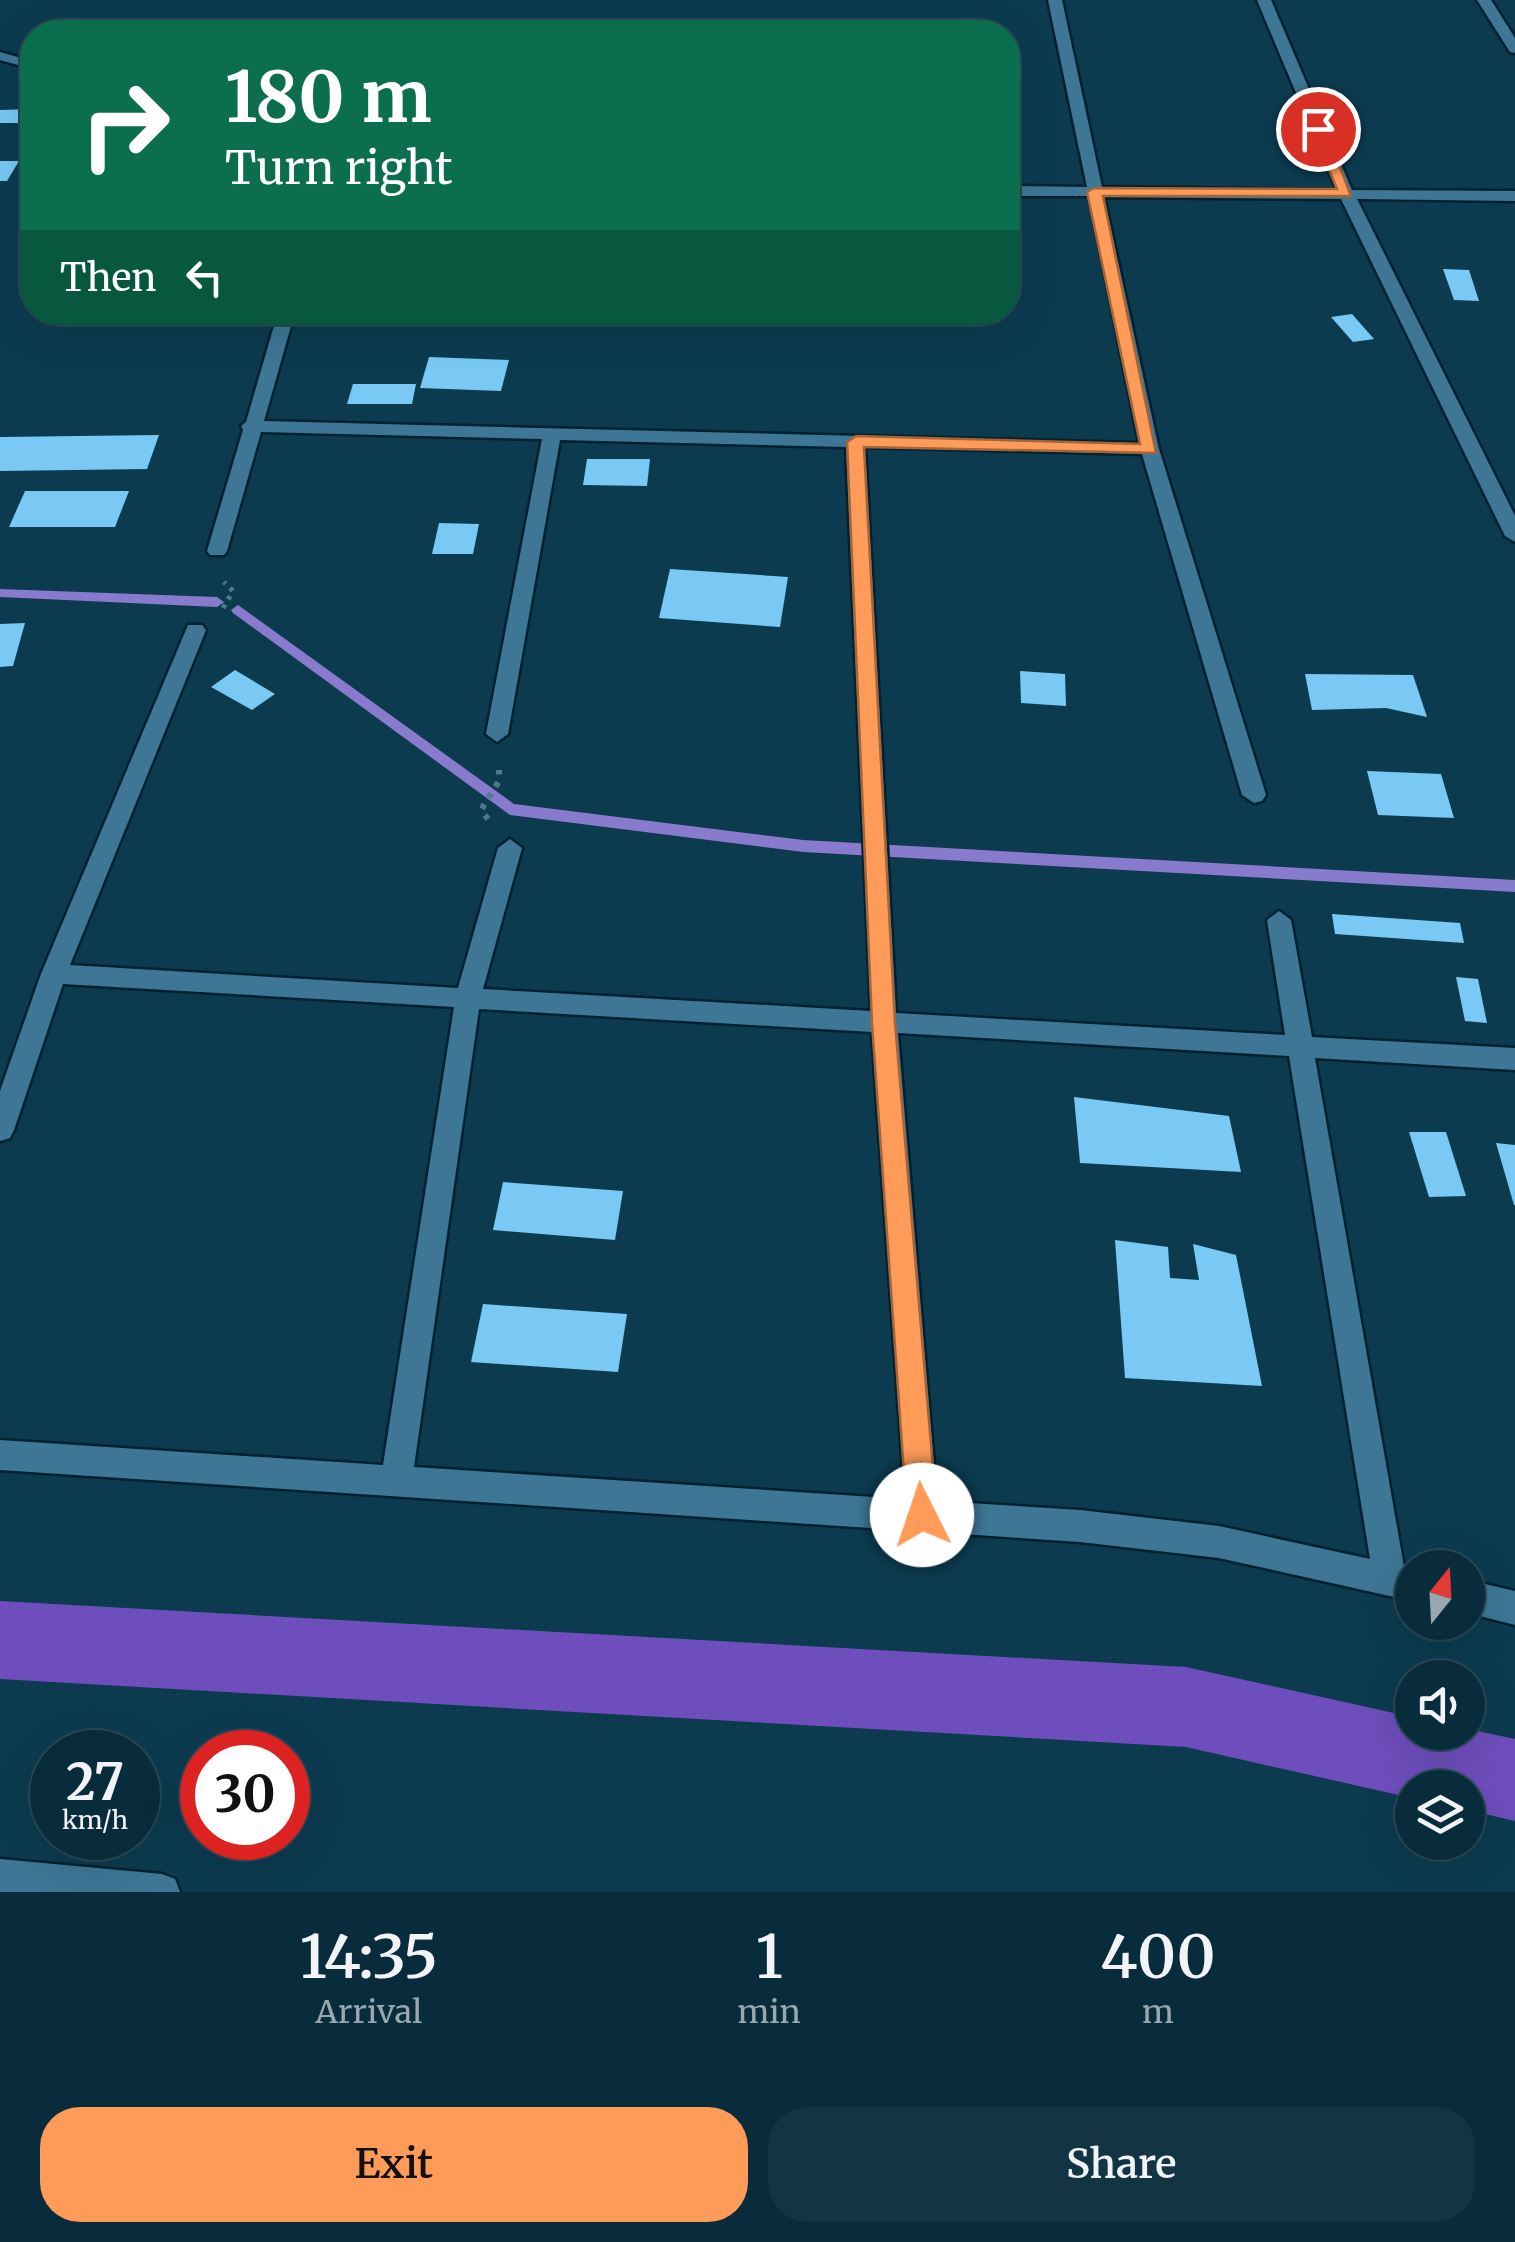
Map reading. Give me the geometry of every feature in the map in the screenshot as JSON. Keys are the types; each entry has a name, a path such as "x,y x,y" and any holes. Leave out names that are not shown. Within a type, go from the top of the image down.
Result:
{"street":[{"path":"1054,0 1150,449 1254,795"},
{"path":"1264,0 1346,193 1515,536"},
{"path":"1484,0 1515,48"},
{"path":"1020,192 1515,196"},
{"path":"216,551 283,325"},
{"path":"250,426 1150,449"},
{"path":"497,734 552,434"},
{"path":"856,442 884,1023 922,1515"},
{"path":"0,1130 54,974 194,630"},
{"path":"397,1479 468,998 510,848"},
{"path":"1279,920 1395,1550"},
{"path":"54,974 1515,1059"},
{"path":"0,1455 1080,1526 1219,1542 1395,1581"},
{"path":"1485,1602 1515,1608"},
{"path":"0,1877 162,1892"}],"path":[{"path":"194,630 220,613 233,592 216,574 216,551"},
{"path":"481,810 500,781"}],"building":[{"path":"20,109 20,123 0,123 0,110"},
{"path":"0,161 19,161 7,181 0,181"},
{"path":"1443,269 1469,270 1479,301 1454,300"},
{"path":"1352,314 1374,339 1353,342 1331,317"},
{"path":"429,357 509,360 501,391 420,388"},
{"path":"353,384 416,384 412,404 347,404"},
{"path":"159,435 147,469 0,471 0,437"},
{"path":"587,459 650,459 647,486 583,485"},
{"path":"25,491 129,491 115,527 9,527"},
{"path":"439,523 479,524 473,554 432,554"},
{"path":"670,569 788,577 780,627 659,618"},
{"path":"25,623 13,666 0,667 0,624"},
{"path":"235,670 275,694 252,710 211,687"},
{"path":"1020,671 1065,674 1066,706 1021,703"},
{"path":"1305,674 1413,675 1427,717 1386,708 1312,710"},
{"path":"1367,771 1441,774 1454,818 1378,815"},
{"path":"1332,914 1460,923 1464,943 1335,934"},
{"path":"1456,977 1478,979 1487,1023 1465,1021"},
{"path":"1074,1097 1229,1116 1241,1172 1080,1163"},
{"path":"1409,1132 1446,1132 1466,1196 1429,1197"},
{"path":"1496,1143 1515,1145 1515,1205 1514,1205"},
{"path":"503,1182 623,1191 615,1240 493,1230"},
{"path":"1115,1240 1168,1247 1170,1278 1199,1280 1193,1244 1236,1255 1262,1386 1125,1378"},
{"path":"483,1304 627,1314 618,1372 471,1362"}],"waterway":[{"path":"0,593 217,602"},
{"path":"238,610 510,809 803,846 1515,886"},
{"path":"0,1640 1186,1707 1515,1780"}],"route":[{"path":"922,1515 884,1023 856,442 1150,449 1094,192 1346,193 1318,129"}]}
